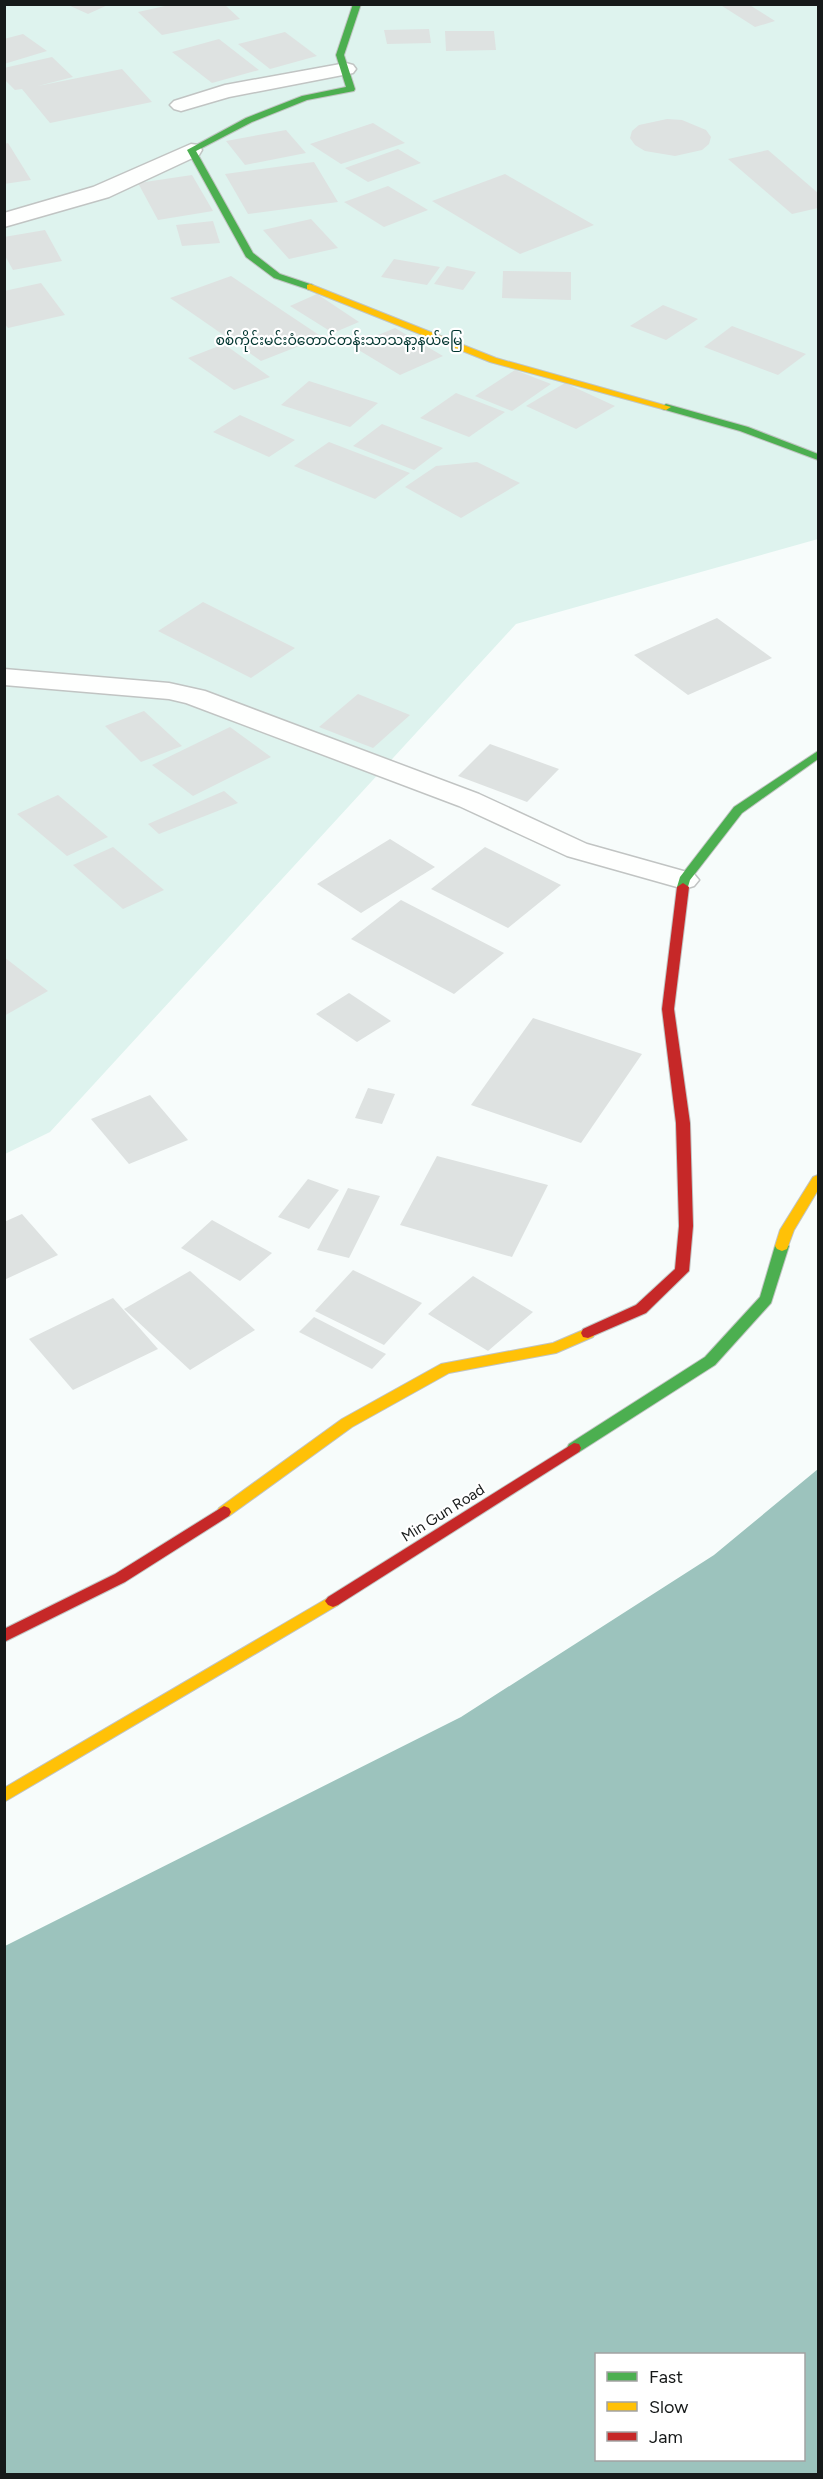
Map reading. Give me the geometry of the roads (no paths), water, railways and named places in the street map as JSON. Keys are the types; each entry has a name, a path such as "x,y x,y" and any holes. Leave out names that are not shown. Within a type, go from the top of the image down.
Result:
{"street":[{"path":"4,220 101,192 249,120 305,98 351,89 340,55 357,4"},
{"path":"181,105 225,91 346,69"},
{"path":"191,150 249,255 277,276 325,292 493,360 744,429 819,457"},
{"path":"4,676 169,691 195,697 469,800 578,850 684,880"},
{"path":"4,1636 120,1578 224,1512 346,1423 446,1368 556,1348 641,1309 682,1271 686,1226 682,1123 668,1010 684,880 738,810 819,754"},
{"name":"Min Gun Road","path":"4,1796 286,1631 710,1361 766,1299 787,1230 819,1180"}],"water":[{"path":"818,1469 818,2474 5,2474 5,1946 461,1717 714,1555"}],"park label":[{"name":"စစ်ကိုင်းမင်းဝံတောင်တန်းသာသနာ့နယ်မြေ","path":"339,340"}]}
